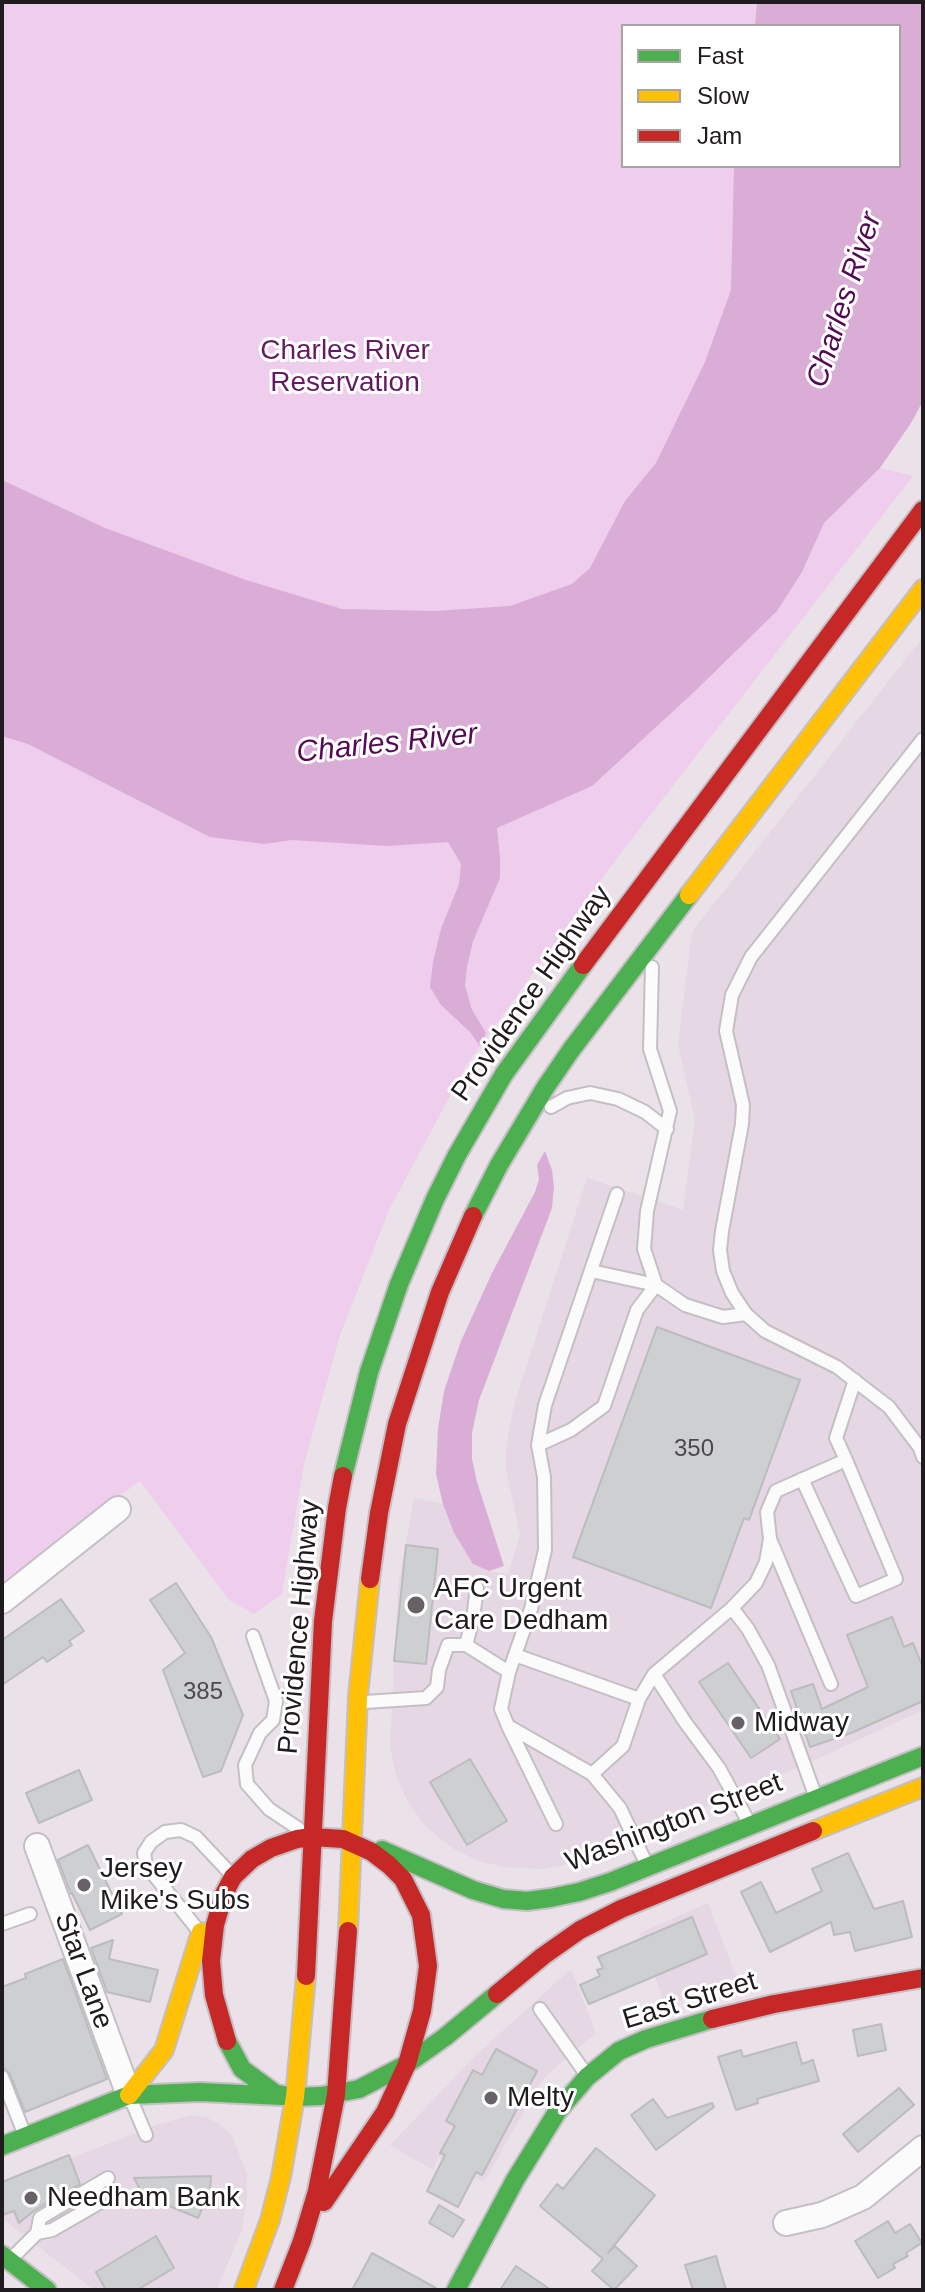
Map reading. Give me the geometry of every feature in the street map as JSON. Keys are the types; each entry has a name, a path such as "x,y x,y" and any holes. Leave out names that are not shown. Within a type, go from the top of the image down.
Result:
{"main road":[{"name":"Providence Highway","path":"244,2290 273,2209 284,2166 295,2097 305,1988 324,1607 337,1508 349,1448 374,1357 399,1284 435,1199 480,1115 530,1036 923,510"},
{"path":"283,2290 307,2228 322,2173 336,2095 345,1996 358,1702 374,1544 397,1424 429,1321 477,1206 523,1123 580,1037 923,589"},
{"name":"Washington Street","path":"312,1837 351,1841 393,1854 473,1890 503,1899 527,1901 579,1892 648,1867 923,1756"},
{"name":"Washington Street","path":"295,2097 336,2095 375,2082 407,2064 580,1930 635,1903 923,1787"},
{"path":"129,2095 164,2050 233,1877 252,1859 271,1848 312,1837"},
{"path":"307,2228 385,2112 407,2064 422,2011 427,1979 426,1942 415,1900 403,1879 389,1865 351,1841"},
{"path":"206,1940 214,1995 233,2055 242,2069 263,2086 276,2094 295,2097"},
{"name":"East Street","path":"456,2290 536,2144 587,2077 619,2051 677,2029 774,2004 923,1978"},
{"path":"2,2146 129,2095 200,2092 295,2097"},
{"path":"6,2258 47,2290"}],"street":[{"path":"2,1601 118,1509"},
{"name":"Star Lane","path":"37,1846 129,2095"},
{"path":"786,2223 822,2215 863,2197 923,2148"}],"lane":[{"path":"922,1451 889,1407 855,1380 837,1367 765,1331 746,1314 732,1293 723,1271 720,1250 743,1105 726,1031 732,995 751,957 923,739"},
{"path":"656,937 651,976 650,1049 670,1111 647,1211 644,1249 656,1285"},
{"path":"523,1123 567,1098 590,1093 618,1099 645,1112 667,1129"},
{"path":"556,1824 501,1709 545,1550 544,1477 538,1445 545,1405 617,1194"},
{"path":"591,1271 656,1285 685,1305 723,1317 746,1314"},
{"path":"538,1445 571,1430 604,1406 637,1310 656,1285"},
{"path":"802,1479 856,1596 896,1579 836,1438 855,1380"},
{"path":"592,1774 623,1746 639,1699 654,1674 732,1608 756,1583 766,1562 770,1539 767,1512 776,1491 846,1460"},
{"path":"770,1539 831,1684"},
{"path":"466,1645 477,1588"},
{"path":"732,1608 768,1665 817,1799"},
{"path":"253,1636 276,1701 273,1720 260,1733 245,1765 247,1784 269,1809 312,1837"},
{"path":"358,1702 426,1698 437,1687 448,1645 466,1645 509,1672"},
{"path":"515,1655 639,1699"},
{"path":"654,1674 719,1768 751,1826"},
{"path":"508,1726 592,1774 620,1808 648,1867"},
{"path":"206,1940 146,1865 144,1853 151,1842 165,1832 181,1830 196,1837 233,1877"},
{"path":"2,1924 30,1914"},
{"path":"540,2009 587,2077"},
{"path":"2,2077 25,2136"},
{"path":"129,2095 146,2135"},
{"path":"37,2233 40,2218 108,2178"},
{"path":"6,2258 37,2233 52,2230 99,2203"}],"shaded area":[{"path":"923,637 923,1710 676,1821 606,1847 578,1862 544,1869 503,1867 476,1860 454,1849 426,1827 408,1802 397,1778 390,1748 398,1587 414,1498 443,1504 454,1533 473,1564 508,1574 520,1535 506,1469 506,1449 514,1405 587,1178 683,1210 695,1120 678,1044 692,932"},
{"path":"708,1903 739,1984 665,2005 640,1933"},
{"path":"571,1969 596,2033 538,2086 484,2182 438,2157 433,2170 390,2145 475,2056"},
{"path":"192,2115 206,2117 232,2135 247,2175 242,2229 217,2290 94,2290 2,2218 2,2185 159,2124"}],"green space":[{"name":"Charles River Reservation","path":"2,2 757,2 755,24 621,24 621,168 862,168 625,627 2,595"},
{"path":"880,468 913,476 614,862 467,1064 389,1210 340,1335 304,1464 282,1594 254,1614 229,1600 140,1481 2,1582 2,721 802,572 824,523"}],"water":[{"name":"Charles River","path":"757,2 923,2 923,401 880,468 824,523 802,572 777,611 592,786 497,828 500,878 473,941 465,986 472,1010 486,1033 480,1046 470,1032 441,1005 430,987 441,929 459,884 461,864 448,842 387,846 292,840 264,844 210,837 28,744 2,736 2,480 105,528 246,580 342,609 435,611 510,606 572,584 590,568 625,501 656,463 705,362 731,290 734,168 901,168 901,24 755,24"},
{"path":"545,1151 552,1170 552,1208 479,1400 472,1433 472,1459 477,1482 504,1566 489,1571 473,1564 454,1533 443,1504 436,1474 438,1429 444,1391 461,1341 492,1273 535,1192 539,1179 537,1165"}],"building":[{"path":"657,1327 800,1380 749,1520 744,1518 711,1608 573,1557"},
{"name":"AFC Urgent Care Dedham","path":"406,1545 438,1549 426,1664 394,1661"},
{"path":"176,1583 211,1637 243,1715 221,1771 203,1777 163,1670 185,1653 150,1600"},
{"path":"61,1599 84,1631 69,1641 72,1645 47,1662 43,1657 2,1685 2,1640"},
{"path":"892,1617 904,1647 913,1643 923,1668 923,1701 851,1733 810,1747 791,1691 813,1684 822,1709 868,1687 847,1635"},
{"path":"728,1663 780,1739 751,1758 699,1682"},
{"path":"470,1759 507,1821 467,1845 430,1782"},
{"path":"79,1770 92,1800 39,1823 26,1793"},
{"name":"Jersey Mike's Subs","path":"88,1845 122,1914 90,1930 58,1860"},
{"path":"848,1853 874,1909 903,1901 912,1937 855,1951 850,1932 834,1935 831,1922 770,1952 741,1892 761,1882 776,1913 822,1891 812,1869"},
{"path":"692,1917 707,1954 589,2004 580,1985 600,1976 597,1970 603,1968 598,1957"},
{"path":"113,1940 109,1959 158,1970 150,2002 107,1992 91,1948"},
{"path":"63,1959 107,2079 25,2112 10,2074 2,2066 2,1987"},
{"path":"881,2024 886,2050 858,2056 853,2030"},
{"path":"796,2042 802,2064 813,2060 819,2081 757,2099 758,2103 736,2110 718,2057 741,2050 743,2057"},
{"name":"Melty","path":"496,2049 537,2071 482,2175 476,2172 458,2207 427,2191 445,2155 440,2153 455,2126 446,2121 473,2070 482,2075"},
{"path":"899,2088 914,2105 858,2152 843,2134"},
{"path":"653,2099 667,2118 712,2103 714,2107 656,2150 631,2115"},
{"path":"596,2148 655,2195 608,2253 615,2246 637,2266 614,2290 592,2271 603,2259 540,2206 557,2184 563,2189"},
{"name":"Needham Bank","path":"69,2155 80,2184 19,2223 14,2211 2,2215 2,2182"},
{"path":"211,2176 210,2190 198,2218 143,2195 134,2178"},
{"path":"439,2205 464,2220 453,2237 429,2223"},
{"path":"888,2221 895,2233 910,2224 922,2243 893,2264 895,2268 878,2278 855,2241"},
{"path":"156,2236 174,2268 137,2290 106,2290 96,2272"},
{"path":"372,2253 436,2288 435,2290 352,2290"},
{"path":"716,2256 726,2290 693,2290 685,2265"},
{"path":"516,2266 551,2290 500,2290"}],"traffic: fast":[{"path":"473,1216 545,1088 689,895"},
{"path":"343,1476 369,1372 399,1284 435,1199 504,1074 583,965"},
{"path":"382,1850 473,1890 503,1899 527,1901 550,1898 610,1882 923,1756"},
{"path":"227,2041 242,2069 276,2094 321,2096 359,2089 407,2064 497,1994"},
{"path":"456,2290 515,2180 557,2112 587,2077 619,2051 646,2039 712,2019"},
{"path":"2,2146 129,2095 200,2092 283,2096"},
{"path":"2,2255 47,2290"}],"traffic: slow":[{"path":"689,895 923,589"},
{"path":"348,1931 358,1696 370,1579"},
{"path":"813,1831 923,1787"},
{"path":"129,2095 164,2050 201,1932"},
{"path":"244,2290 270,2220 281,2177 295,2097 306,1976"}],"traffic: jam":[{"path":"583,965 923,510"},
{"path":"370,1579 379,1513 397,1424 440,1292 473,1216"},
{"path":"306,1976 323,1621 343,1476"},
{"path":"497,1994 580,1930 621,1909 813,1831"},
{"path":"227,2041 214,1995 211,1961 215,1925 224,1894 233,1877 252,1859 297,1839 343,1839 372,1852 389,1865 403,1879 421,1915 428,1966 422,2011 407,2064"},
{"path":"283,2290 317,2191 336,2095 348,1931"},
{"path":"712,2019 774,2004 923,1978"},
{"path":"324,2202 385,2112 407,2064"}],"place":[{"name":"AFC Urgent Care Dedham","path":"416,1605"},
{"name":"Midway","path":"738,1723"},
{"name":"Jersey Mike's Subs","path":"84,1885"},
{"name":"Melty","path":"491,2098"},
{"name":"Needham Bank","path":"31,2198"}]}
